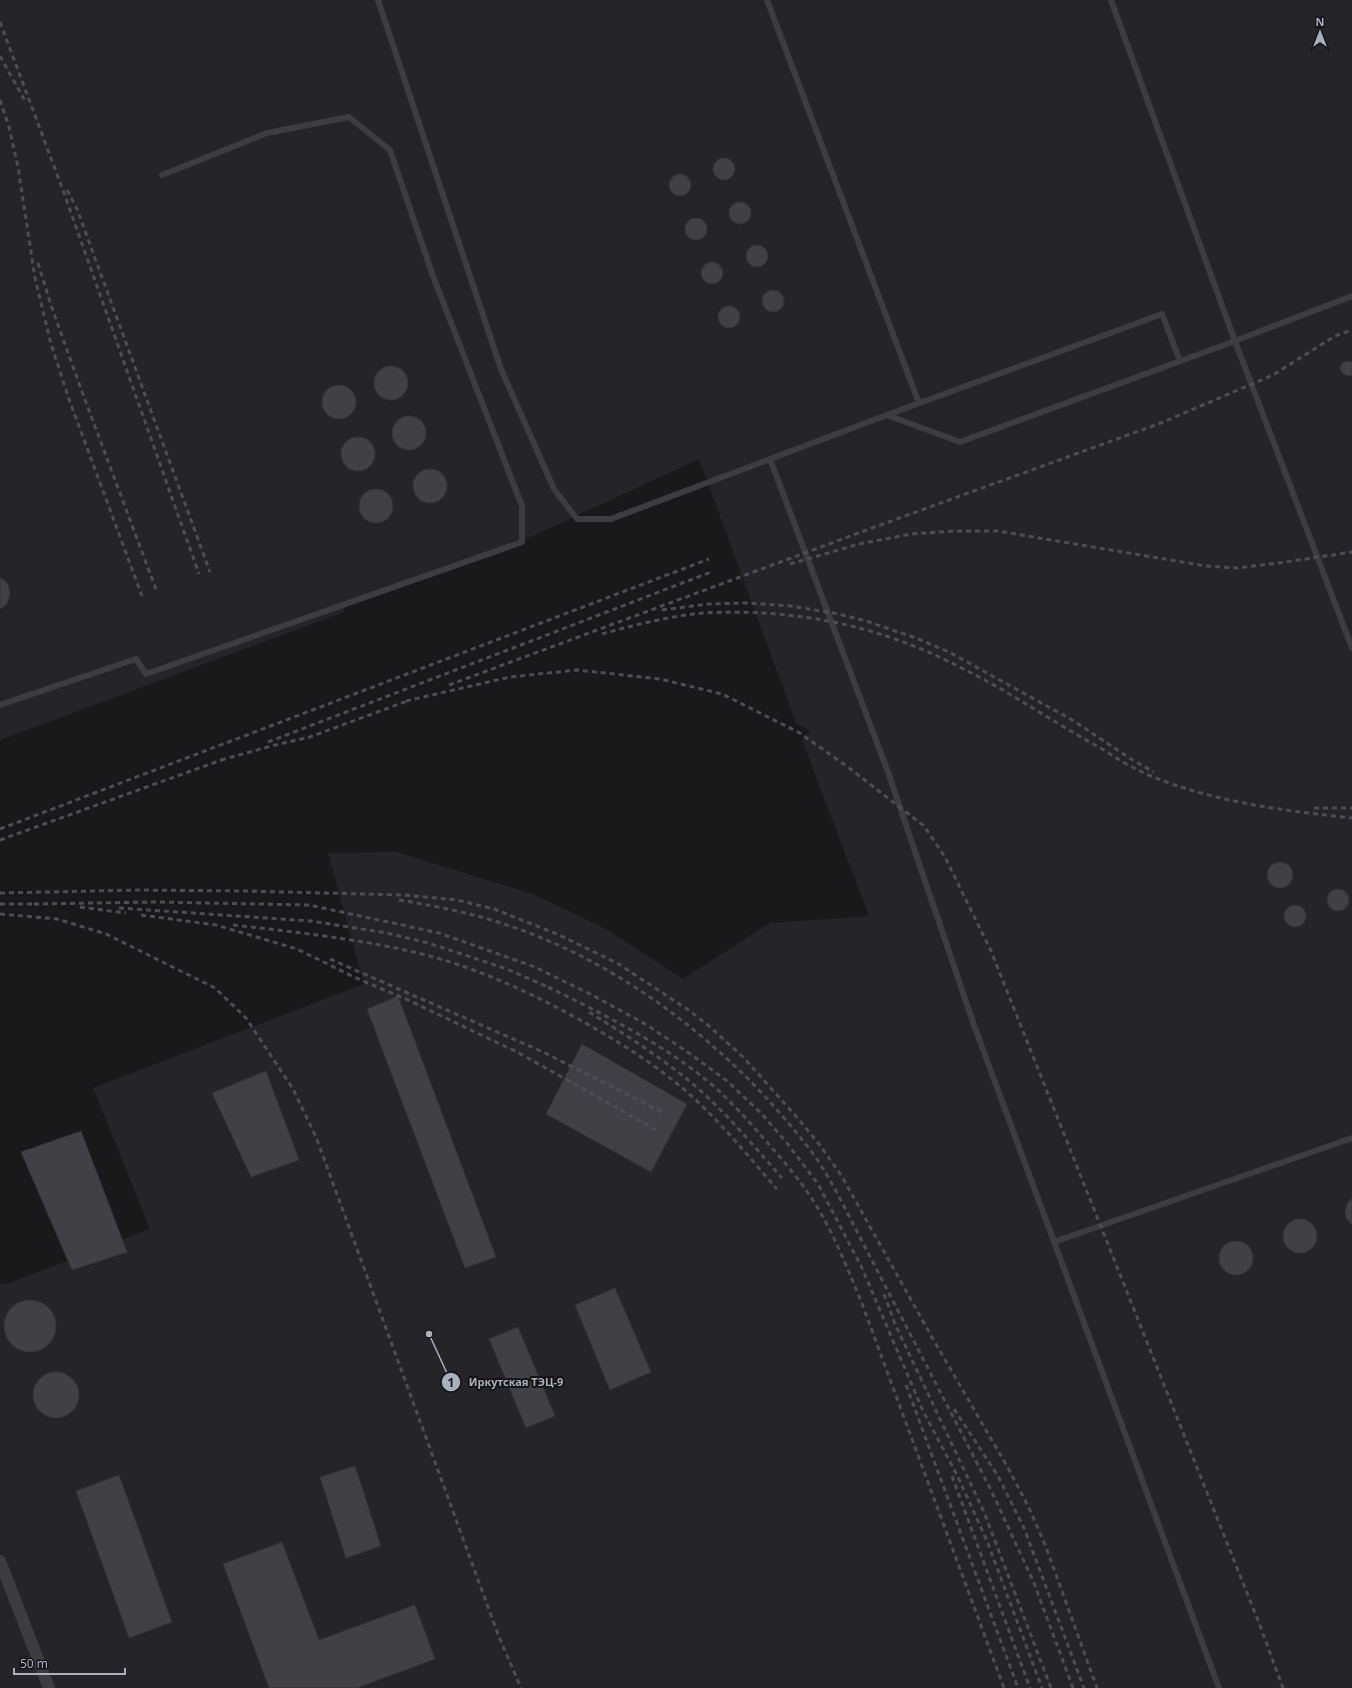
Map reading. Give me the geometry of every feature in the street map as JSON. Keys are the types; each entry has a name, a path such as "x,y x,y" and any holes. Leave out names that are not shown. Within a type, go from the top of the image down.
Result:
{"street":[{"path":"0,1561 50,1688"}],"lane":[{"path":"378,0 501,369 554,489 577,519 611,519 887,415 1162,314 1180,361"},
{"path":"767,0 920,403"},
{"path":"1111,0 1235,341 1352,648"},
{"path":"0,705 136,659 146,674 522,542 522,506 433,276 390,150 349,117 267,133 162,175"},
{"path":"887,415 960,442 1235,341 1352,296"},
{"path":"770,459 888,772 975,1028 1219,1688"},
{"path":"1054,1242 1352,1138"}],"shaded area":[{"path":"0,0 1352,0 1352,1688 0,1688 0,1284 9,1283 150,1229 93,1088 364,984 328,853 397,852 535,895 606,929 683,979 770,923 869,916 802,740 810,731 796,723 699,459 533,536 344,607 344,612 0,740"}],"building":[{"path":"724,158 732,161 735,169 732,177 724,180 716,177 713,169 716,161"},
{"path":"680,174 688,177 691,185 688,193 680,196 672,193 669,185 672,177"},
{"path":"740,202 748,205 751,213 748,221 740,224 732,221 729,213 732,205"},
{"path":"696,218 704,221 707,229 704,237 696,240 688,237 685,229 688,221"},
{"path":"757,245 765,248 768,256 765,264 757,267 749,264 746,256 749,248"},
{"path":"712,262 720,265 723,273 720,281 712,284 704,281 701,273 704,265"},
{"path":"773,290 781,293 784,301 781,309 773,312 765,309 762,301 765,293"},
{"path":"729,306 737,309 740,317 737,325 729,328 721,325 718,317 721,309"},
{"path":"1347,361 1352,362 1352,375 1349,376 1343,374 1340,369 1342,363"},
{"path":"388,366 394,366 403,371 407,377 407,389 403,395 394,400 388,400 379,395 374,386 374,380 379,371"},
{"path":"336,385 342,385 351,390 355,396 355,408 351,414 342,419 336,419 327,414 322,405 322,399 327,390"},
{"path":"406,416 412,416 421,421 425,427 425,439 421,445 412,450 406,450 397,445 392,436 392,430 397,421"},
{"path":"355,437 361,437 370,442 374,448 374,460 370,466 361,471 355,471 346,466 341,457 341,451 346,442"},
{"path":"427,469 433,469 442,474 446,480 446,492 442,498 433,503 427,503 418,498 413,489 413,483 418,474"},
{"path":"373,489 379,489 388,494 392,500 392,512 388,518 379,523 373,523 364,518 359,509 359,503 364,494"},
{"path":"0,577 8,584 10,594 7,604 0,609"},
{"path":"1280,862 1289,866 1293,875 1289,884 1280,888 1271,884 1267,875 1271,866"},
{"path":"1338,889 1346,892 1349,900 1346,908 1338,911 1330,908 1327,900 1330,892"},
{"path":"1291,905 1299,905 1306,912 1306,920 1299,927 1291,927 1284,920 1284,912"},
{"path":"398,996 496,1257 465,1268 367,1009"},
{"path":"582,1044 687,1104 651,1172 546,1114"},
{"path":"266,1071 299,1160 251,1177 212,1093"},
{"path":"81,1131 127,1252 72,1270 21,1152"},
{"path":"1352,1198 1352,1225 1347,1219 1345,1213 1347,1204"},
{"path":"1297,1219 1303,1219 1312,1224 1316,1230 1316,1242 1312,1248 1303,1253 1297,1253 1288,1248 1283,1239 1283,1233 1288,1224"},
{"path":"1233,1241 1239,1241 1248,1246 1252,1252 1252,1264 1248,1270 1239,1275 1233,1275 1224,1270 1219,1261 1219,1255 1224,1246"},
{"path":"615,1288 651,1372 610,1390 575,1305"},
{"path":"25,1300 35,1300 44,1304 52,1312 56,1321 56,1331 52,1340 44,1348 35,1352 25,1352 16,1348 8,1340 4,1331 4,1321 8,1312 16,1304"},
{"path":"518,1327 555,1416 526,1428 489,1339"},
{"path":"61,1372 73,1378 78,1386 78,1404 73,1412 65,1417 51,1418 39,1412 34,1404 33,1390 39,1378 47,1373"},
{"path":"355,1466 381,1546 346,1558 320,1477"},
{"path":"119,1475 172,1622 129,1638 76,1491"},
{"path":"282,1542 319,1640 415,1605 435,1659 357,1688 269,1688 223,1564"}],"railway":[{"path":"0,22 64,193 199,574"},
{"path":"0,56 25,101"},
{"path":"0,100 9,127 18,167 35,278 51,344 70,402 142,596"},
{"path":"67,190 77,209 210,572"},
{"path":"38,263 51,305 81,389 157,592"},
{"path":"449,685 872,528 1161,423 1273,375 1335,336 1352,330"},
{"path":"790,564 859,544 911,534 955,531 998,531 1206,566 1237,568 1352,552"},
{"path":"0,829 709,559"},
{"path":"268,742 711,572"},
{"path":"662,610 708,604 747,603 791,606 839,614 866,621 916,638 949,652 1074,721 1131,759 1154,772"},
{"path":"602,634 639,624 678,616 729,612 809,618 861,628 911,645 957,666 1001,689 1127,765 1167,782 1219,798 1298,812 1352,818"},
{"path":"406,701 510,677 577,670 660,679 722,694 798,732 848,767 924,826 945,857 991,951 1259,1623 1283,1688"},
{"path":"221,760 310,737 410,700"},
{"path":"0,840 227,758"},
{"path":"1314,808 1352,808"},
{"path":"0,893 139,890 243,891 404,895 457,900 494,909 557,934 617,963 687,1009 708,1025 743,1057 819,1144 841,1175 933,1339 1008,1468 1029,1508 1046,1547 1097,1688"},
{"path":"399,900 453,910 507,925 551,942 593,962 634,986 673,1014 710,1044 745,1076 777,1110 815,1156 835,1189 991,1490 1034,1583 1073,1688"},
{"path":"34,904 155,902 309,905 439,933 535,967 594,996 647,1025 727,1081 761,1113 787,1143 818,1184 862,1268 923,1411 958,1477 987,1541 1042,1688"},
{"path":"0,904 38,904"},
{"path":"80,907 126,913"},
{"path":"119,908 311,921 387,933 428,943 507,969 552,989"},
{"path":"0,914 57,919 106,934 215,988 246,1018 293,1089 316,1137 499,1637 521,1688"},
{"path":"141,915 216,925 297,949 519,1053 656,1130"},
{"path":"233,925 352,940 422,954 466,967 528,993 615,1040 676,1082 722,1127 777,1189"},
{"path":"330,959 543,1052 664,1113"},
{"path":"548,987 636,1033 679,1059 699,1074 718,1090 752,1126 791,1170 814,1202 836,1243 861,1301 1004,1688"},
{"path":"589,1012 649,1050 697,1087 735,1125 782,1178"},
{"path":"884,1294 895,1324 984,1512 1051,1688"},
{"path":"906,1385 1018,1688"},
{"path":"954,1409 998,1476 1024,1528 1084,1688"},
{"path":"952,1476 1030,1688"}],"place":[{"name":"Иркутская ТЭЦ-9","path":"429,1334"}]}
